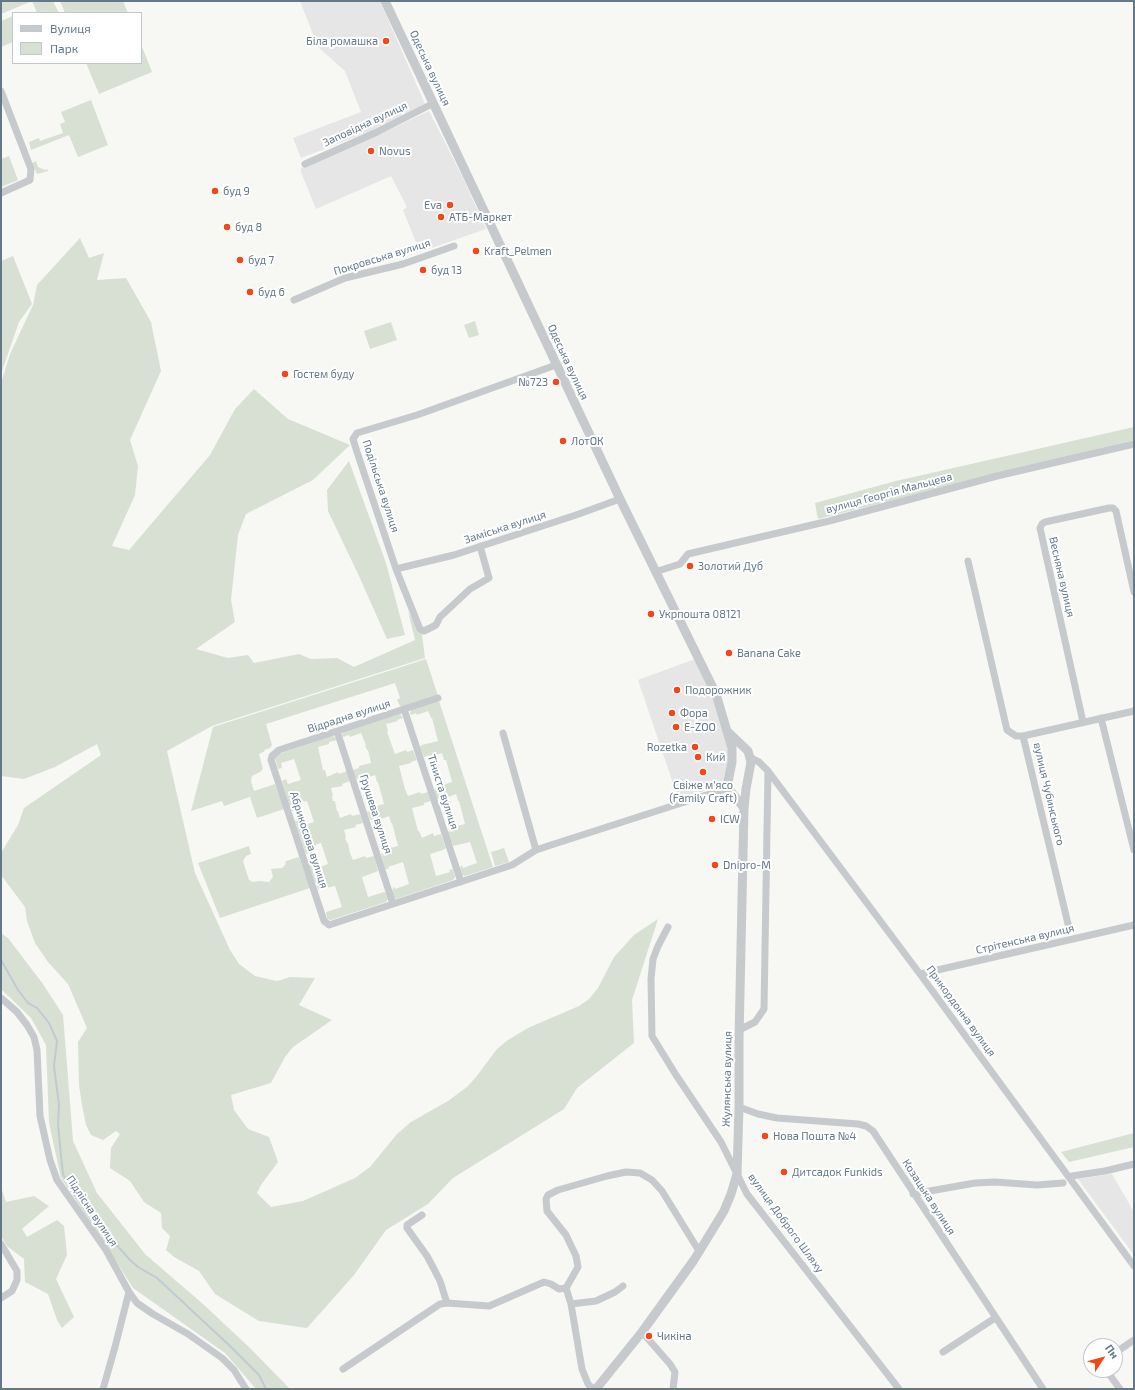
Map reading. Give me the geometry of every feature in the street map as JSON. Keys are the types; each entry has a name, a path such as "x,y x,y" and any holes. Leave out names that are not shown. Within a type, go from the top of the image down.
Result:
{"street":[{"name":"Одеська вулиця","path":"385,1 556,365 655,572 710,682 728,732"},
{"path":"1,91 31,169 30,180 1,193"},
{"name":"Заповідна вулиця","path":"305,164 378,132 434,103"},
{"name":"Покровська вулиця","path":"294,300 345,278 403,264 454,246"},
{"name":"Подільська вулиця","path":"480,546 489,578 470,588 440,617 436,625 424,631 420,629 396,569 354,439 357,433 417,415 556,365"},
{"name":"вулиця Георгія Мальцева","path":"655,572 680,564 688,554 829,520 997,476 1134,444"},
{"name":"Заміська вулиця","path":"396,569 454,555 620,499"},
{"name":"Весняна вулиця","path":"1083,722 1040,528 1042,524 1045,522 1113,508 1116,511 1134,592"},
{"name":"вулиця Чубинського","path":"968,561 1007,730 1016,736 1023,736 1069,928"},
{"name":"Відрадна вулиця","path":"271,760 272,756 279,750 438,698"},
{"name":"Тіниста вулиця","path":"404,709 460,882"},
{"path":"1023,736 1134,711"},
{"path":"1101,718 1134,850"},
{"name":"Грушева вулиця","path":"337,731 393,904"},
{"path":"728,732 748,751 751,758"},
{"path":"728,732 733,754 728,782 730,791 744,808"},
{"path":"503,733 536,850"},
{"path":"733,754 738,749 744,748"},
{"name":"Прикордонна вулиця","path":"751,758 759,762 768,771 920,974 1134,1266"},
{"name":"Жулянська вулиця","path":"595,1389 642,1332 699,1251 724,1211 737,1174 744,808 751,758"},
{"name":"Абрикосова вулиця","path":"271,760 324,921 329,925 393,904"},
{"path":"740,1030 755,1022 764,1009 768,771"},
{"path":"393,904 512,865 536,850 730,791 738,794 746,789"},
{"name":"Стрітенська вулиця","path":"920,974 1134,925"},
{"name":"вулиця Доброго Шляху","path":"668,926 653,959 651,980 652,1036 721,1142 747,1194 899,1389"},
{"name":"Підлісна вулиця","path":"1,998 17,1012 34,1037 37,1050 40,1116 50,1160 57,1180 106,1250 128,1292 137,1303 188,1334 222,1358 234,1370 246,1389"},
{"name":"Козацька вулиця","path":"739,1107 758,1114 777,1118 858,1124 866,1126 873,1131 913,1194 1043,1389"},
{"path":"1072,1176 1105,1171 1134,1164"},
{"path":"595,1389 588,1384 582,1369 566,1288 578,1267 576,1256 566,1235 547,1211 546,1200 548,1195 558,1190 607,1176 626,1172 640,1173 652,1180 662,1191 699,1251"},
{"path":"913,1194 976,1183 995,1182 1038,1185 1063,1183"},
{"path":"422,1216 407,1225 407,1228 427,1256 434,1269 440,1281 447,1303"},
{"path":"1,1244 17,1270 18,1280 12,1291 1,1298"},
{"path":"343,1369 435,1307 447,1303 489,1306 544,1282 559,1289 566,1288"},
{"path":"570,1304 596,1301 615,1292 623,1286"},
{"path":"103,1389 116,1347 128,1292"},
{"path":"943,1352 995,1318"},
{"path":"642,1332 670,1364 675,1372 674,1389"},
{"path":"1123,1348 1134,1340"},
{"path":"1112,1378 1120,1389"}],"shaded area":[{"path":"300,1 380,1 425,104 384,126 301,158 293,138 361,112 345,71 318,47"},
{"path":"429,111 464,180 486,229 420,252 403,210 407,207 391,176 316,209 301,172 301,168"},
{"path":"695,659 712,693 730,754 726,784 686,797 676,792 638,680"},
{"path":"1112,1174 1134,1212 1134,1255 1078,1179"}],"green space":[{"path":"1,1 32,1 1,14"},
{"path":"32,1 53,1 58,12 37,12"},
{"path":"60,1 123,1 128,12 65,12"},
{"path":"12,16 12,42 1,47 1,21"},
{"path":"142,47 152,72 99,94 86,64 142,64"},
{"path":"91,100 108,145 78,157 69,135 31,150 29,142 39,138 40,141 63,133 60,124 65,122 61,112"},
{"path":"9,156 18,180 1,187 1,159"},
{"path":"36,161 38,167 45,170 47,169 48,171 37,174 32,163"},
{"path":"80,238 89,258 104,253 97,280 126,278 151,322 161,371 130,440 138,466 135,495 112,546 129,550 210,455 235,409 254,389 288,419 350,445 313,480 246,514 238,535 231,600 235,622 196,649 228,658 248,655 254,663 299,654 311,659 337,658 354,667 415,640 408,611 422,635 425,658 212,726 167,751 195,873 230,950 239,964 255,976 277,981 290,977 315,978 299,1005 332,1020 293,1047 285,1057 271,1083 231,1095 234,1110 248,1129 269,1137 278,1162 257,1193 271,1207 303,1201 355,1178 370,1167 397,1134 411,1122 448,1101 467,1087 497,1049 508,1040 528,1028 579,1006 589,999 598,988 614,957 634,935 658,919 632,1000 634,1043 577,1088 564,1109 453,1178 428,1204 386,1230 354,1275 307,1328 259,1321 215,1294 199,1271 174,1257 166,1250 170,1236 162,1228 161,1213 144,1202 130,1181 110,1168 111,1148 120,1134 116,1131 103,1140 91,1135 86,1125 82,1105 79,1085 78,1042 87,1028 68,984 48,962 35,943 27,921 25,907 1,875 1,853 18,825 24,808 101,755 97,744 55,767 24,779 1,776 1,383 10,354 33,305 37,285"},
{"path":"13,256 32,304 19,322 1,374 1,261"},
{"path":"475,321 479,335 469,338 464,325"},
{"path":"391,322 397,340 370,349 364,331"},
{"path":"1134,427 1134,440 818,519 815,503 896,481"},
{"path":"349,461 386,563 405,635 387,639 328,511 327,490"},
{"path":"426,659 438,696 402,707 397,700 400,698 395,683 266,724 272,745 270,748 259,754 263,769 252,776 251,781 254,791 275,784 284,809 257,818 250,797 224,806 222,801 191,811 213,727"},
{"path":"439,701 493,867 465,876 462,875 460,868 462,865 463,868 477,863 470,842 453,846 447,832 454,830 453,827 465,824 459,801 456,794 444,799 443,797 437,799 434,790 440,788 440,786 452,782 446,760 444,760 442,753 431,757 430,755 424,757 420,747 422,745 438,741 432,718 428,711 417,715 416,713 411,715 410,713 412,709"},
{"path":"400,714 403,718 386,724 387,732 395,754 406,750 407,752 413,750 417,760 399,766 405,789 408,796 420,792 421,794 428,792 431,801 424,803 424,805 412,808 418,831 422,838 433,833 434,836 441,834 446,848 430,854 436,876 450,872 449,870 453,869 455,877 453,880 396,899 392,892 393,888 394,887 395,889 409,884 403,862 388,867 389,869 385,869 381,854 387,852 386,849 398,846 392,823 389,816 377,821 376,818 370,820 367,812 373,810 373,807 384,804 378,782 375,775 364,779 363,777 356,779 353,770 359,768 359,766 371,763 368,750 365,746 366,745 361,733 350,737 349,735 343,737 342,735 343,732"},
{"path":"332,736 337,740 318,747 323,770 325,770 327,777 338,772 339,774 347,771 350,781 342,784 343,786 331,788 333,801 335,801 340,818 351,814 352,816 360,814 363,823 355,825 356,827 344,830 350,853 353,860 365,856 366,858 374,856 378,871 362,877 368,897 384,892 386,893 388,899 386,902 331,920 327,919 326,912 342,907 335,886 318,890 309,866 310,864 313,864 315,869 328,864 321,843 308,847 309,853 307,854 295,821 299,819 301,826 314,822 307,801 294,804 296,811 291,811 282,781 286,779 288,784 301,780 294,759 281,763 282,768 278,769 275,757 279,754"},
{"path":"249,846 251,854 246,856 243,861 249,880 253,882 269,882 273,877 271,869 282,868 286,861 299,857 310,888 220,918 198,863"},
{"path":"504,848 509,862 495,866 491,852"},
{"path":"1,933 8,938 43,984 63,1015 73,1141 97,1193 145,1254 203,1304 251,1349 290,1389 256,1389 225,1353 133,1288 61,1178 49,1123 46,1045 31,1018 1,989"},
{"path":"1134,1133 1134,1147 1069,1162 1061,1152"},
{"path":"1,1187 6,1202 34,1196 49,1206 22,1229 27,1237 57,1220 64,1226 67,1255 56,1279 74,1317 62,1328 57,1320 48,1294 25,1282 24,1259 7,1246 1,1236"}],"waterway":[{"path":"1,960 18,990 28,1003 37,1008 49,1023 57,1041 54,1066 59,1105 58,1124 60,1146 63,1174 71,1188 84,1208 130,1260 138,1267 157,1278 230,1346 259,1375 266,1389"}],"place":[{"name":"Біла ромашка","path":"386,41"},
{"name":"Novus","path":"371,151"},
{"name":"буд 9","path":"215,191"},
{"name":"Eva","path":"450,205"},
{"name":"АТБ-Маркет","path":"441,217"},
{"name":"буд 8","path":"227,227"},
{"name":"Kraft_Pelmen","path":"476,251"},
{"name":"буд 7","path":"240,260"},
{"name":"буд 13","path":"423,270"},
{"name":"буд 6","path":"250,292"},
{"name":"Гостем буду","path":"285,374"},
{"name":"№723","path":"556,382"},
{"name":"ЛотОК","path":"563,441"},
{"name":"Золотий Дуб","path":"690,566"},
{"name":"Укрпошта 08121","path":"651,614"},
{"name":"Banana Cake","path":"729,653"},
{"name":"Подорожник","path":"677,690"},
{"name":"Фора","path":"672,713"},
{"name":"E-ZOO","path":"676,727"},
{"name":"Rozetka","path":"695,747"},
{"name":"Кий","path":"698,757"},
{"name":"Свіже м'ясо (Family Craft)","path":"703,772"},
{"name":"ICW","path":"712,819"},
{"name":"Dnipro-M","path":"715,865"},
{"name":"Нова Пошта №4","path":"765,1136"},
{"name":"Дитсадок Funkids","path":"784,1172"},
{"name":"Чикіна","path":"649,1336"}]}
